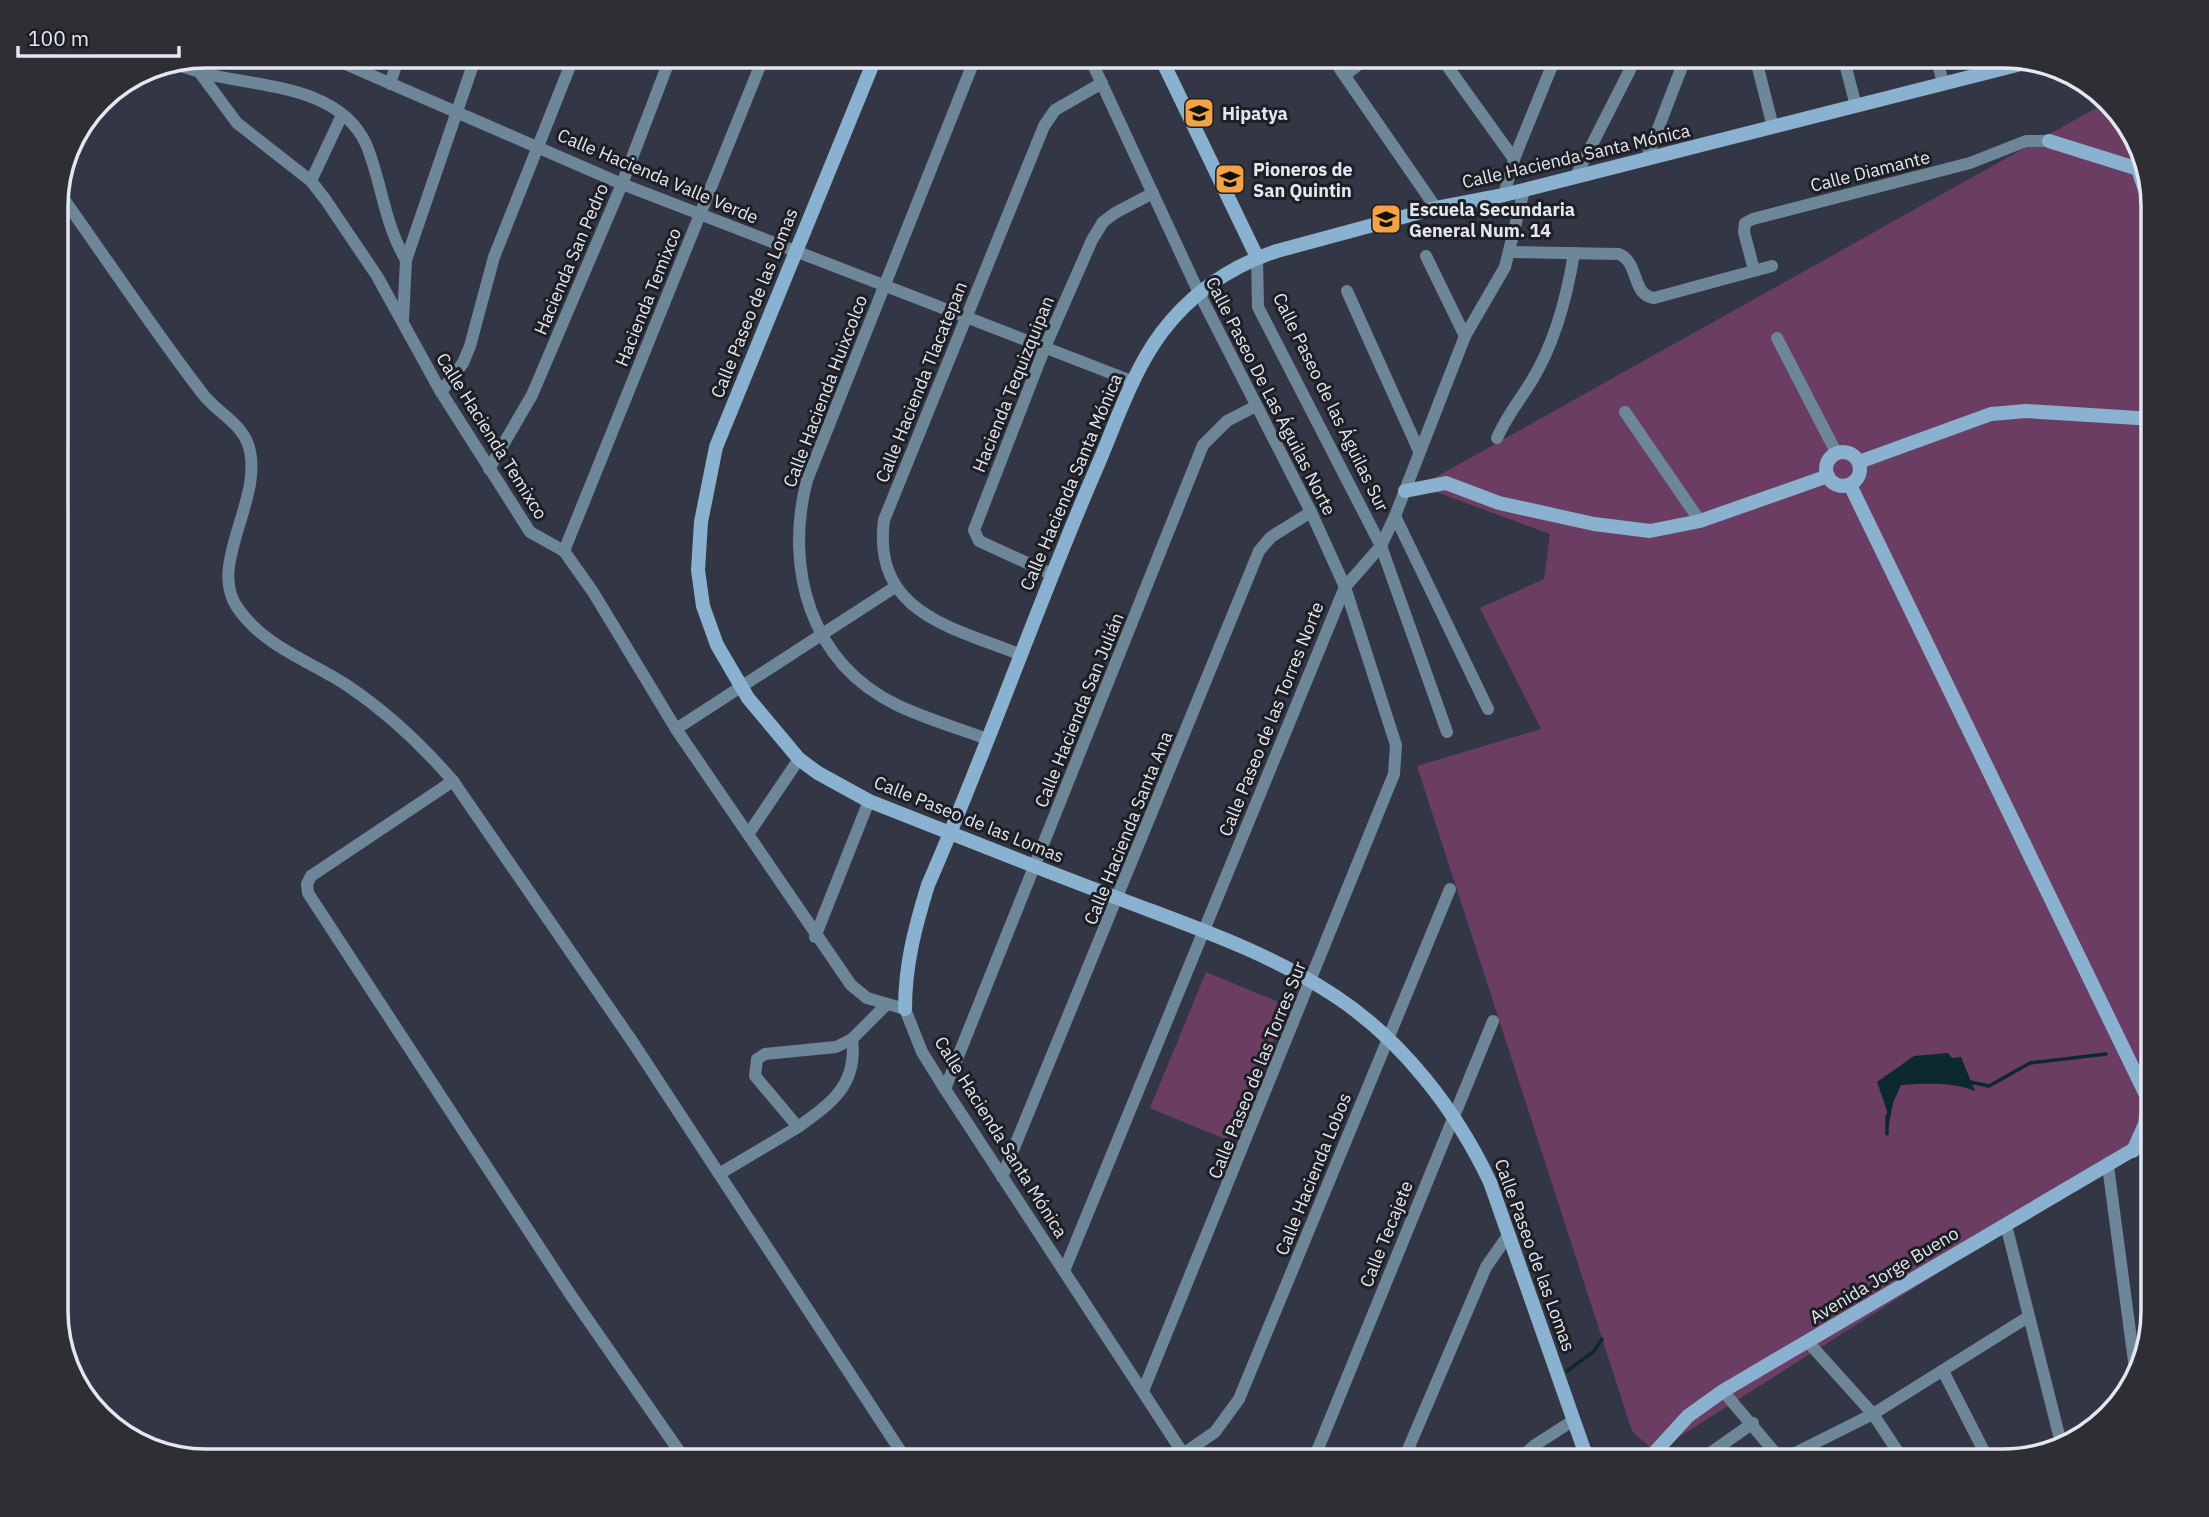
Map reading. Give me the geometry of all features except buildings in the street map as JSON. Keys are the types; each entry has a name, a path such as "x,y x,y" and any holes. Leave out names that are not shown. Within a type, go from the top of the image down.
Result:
{"street":[{"name":"Calle Paseo de las Águilas Sur","path":"1166,68 1257,257 1255,293 1258,307 1381,546 1447,732"},
{"path":"1340,68 1436,208"},
{"path":"1345,75 1354,68"},
{"path":"1449,68 1514,159"},
{"path":"1504,195 1514,159 1549,68"},
{"path":"1576,176 1631,68"},
{"path":"1646,160 1681,68"},
{"path":"1758,68 1773,127"},
{"path":"1846,68 1856,106"},
{"path":"1939,68 1942,83"},
{"name":"Calle Hacienda Santa Mónica","path":"1180,1449 945,1089 922,1052 905,1009 905,973 913,932 928,885 951,833 1051,573 1134,382 1160,335 1184,306 1199,293 1257,257 1436,208 1504,195 2004,68"},
{"name":"Calle Hacienda Valle Verde","path":"356,69 458,114 538,145 622,184 1134,382"},
{"path":"390,84 395,69"},
{"path":"403,324 406,260 471,69"},
{"path":"441,392 463,363 470,346 494,257 568,69"},
{"name":"Hacienda San Pedro","path":"489,469 532,395 622,184 666,69"},
{"name":"Hacienda Temixco","path":"564,551 759,69"},
{"name":"Calle Paseo de las Lomas","path":"871,69 716,447 701,522 698,570 703,606 717,645 741,685 799,759 818,773 869,801 1203,931 1312,982 1336,997 1388,1038 1452,1115 1475,1149 1509,1234 1584,1449"},
{"name":"Calle Hacienda Huixcolco","path":"971,69 807,480 798,514 801,573 807,600 821,636 833,652 876,692 897,705 988,739"},
{"name":"Calle Paseo De Las Águilas Norte","path":"1095,69 1199,293 1311,512 1345,587 1396,745 1397,760"},
{"path":"190,70 306,94 323,101 354,123 366,144 390,229 406,260"},
{"name":"Calle Hacienda Temixco","path":"200,73 237,123 311,181 377,276 441,392 530,532 564,551 603,607 676,729 749,832 850,985 867,998 905,1009"},
{"name":"Calle Hacienda Tlacatepan","path":"1021,655 915,610 895,587 881,542 884,520 1044,126 1063,104 1102,83"},
{"path":"311,181 342,115"},
{"name":"Calle Diamante","path":"1754,270 1744,232 1745,223 1753,219 1970,163 2026,141 2049,141"},
{"path":"2049,141 2136,170"},
{"name":"Calle Paseo de las Torres Norte","path":"1064,1271 1345,587 1381,546 1465,336 1493,290 1511,252 1524,190"},
{"name":"Hacienda Tequizquipan","path":"1051,573 979,541 974,530 1045,347 1092,240 1103,222 1153,193"},
{"path":"69,207 203,396 235,424 248,443 249,496 229,567 227,592 239,610 267,639 293,657 346,685 392,719 425,749 453,781 634,1044 900,1449"},
{"path":"1511,252 1619,254 1633,264 1640,291 1646,297 1654,298 1772,266"},
{"path":"1497,438 1506,418 1532,381 1555,333 1570,281 1574,253"},
{"path":"1426,256 1465,336"},
{"path":"1347,290 1419,451"},
{"path":"1777,338 1836,454"},
{"name":"Calle Hacienda San Julián","path":"945,1089 1203,445 1227,421 1256,406"},
{"path":"1859,462 1991,414 2026,411 2141,418"},
{"path":"1625,412 1700,521"},
{"path":"1836,454 1852,454 1859,462 1858,478 1850,485 1840,486 1828,476 1829,461 1836,454"},
{"path":"1405,491 1447,483 1499,503 1594,524 1650,531 1700,521 1828,476"},
{"path":"1850,485 2141,1085"},
{"name":"Calle Hacienda Santa Ana","path":"1002,1177 1259,551 1271,537 1311,512"},
{"path":"1395,516 1488,709"},
{"path":"676,729 895,587"},
{"path":"749,832 799,759"},
{"name":"Calle Paseo de las Torres Sur","path":"1143,1391 1312,982 1397,760"},
{"path":"453,781 312,876 307,884 308,893 570,1294 678,1449"},
{"path":"816,937 869,801"},
{"name":"Calle Hacienda Lobos","path":"1196,1449 1215,1432 1239,1399 1450,889"},
{"path":"798,1126 755,1076 757,1059 765,1054 836,1046 852,1039 886,1005"},
{"name":"Calle Tecajete","path":"1318,1449 1452,1115 1493,1021"},
{"path":"719,1174 821,1111 848,1082 854,1057 852,1039"},
{"path":"2133,1151 2141,1133"},
{"name":"Avenida Jorge Bueno","path":"1658,1449 1688,1416 1723,1391 2141,1146"},
{"path":"2108,1166 2133,1355"},
{"path":"2006,1225 2059,1437"},
{"path":"1408,1449 1486,1267 1509,1234"},
{"path":"1805,1449 1873,1414 2028,1317"},
{"path":"1808,1342 1873,1414 1896,1449"},
{"path":"1942,1371 1983,1449"},
{"path":"1723,1391 1773,1449"},
{"path":"1530,1449 1574,1420"},
{"path":"1716,1449 1753,1423"}],"shaded area":[{"path":"2098,107 2127,145 2140,188 2141,206 2141,1145 1660,1449 1652,1449 1632,1431 1417,766 1541,729 1480,608 1544,579 1550,534 1420,486"},
{"path":"1206,972 1288,1006 1232,1142 1150,1108"},
{"path":"1948,1053 1952,1058 1961,1057 1975,1091 1949,1085 1901,1085 1893,1103 1887,1134 1887,1111 1877,1082 1914,1056"}],"waterway":[{"path":"1970,1082 1989,1086 2030,1063 2106,1054"},
{"path":"1887,1116 1887,1134"},
{"path":"1567,1371 1593,1352 1602,1339"}],"place":[{"name":"Hipatya","path":"1199,113"},
{"name":"Pioneros de San Quintin","path":"1230,179"},
{"name":"Escuela Secundaria General Num. 14","path":"1386,219"}]}
